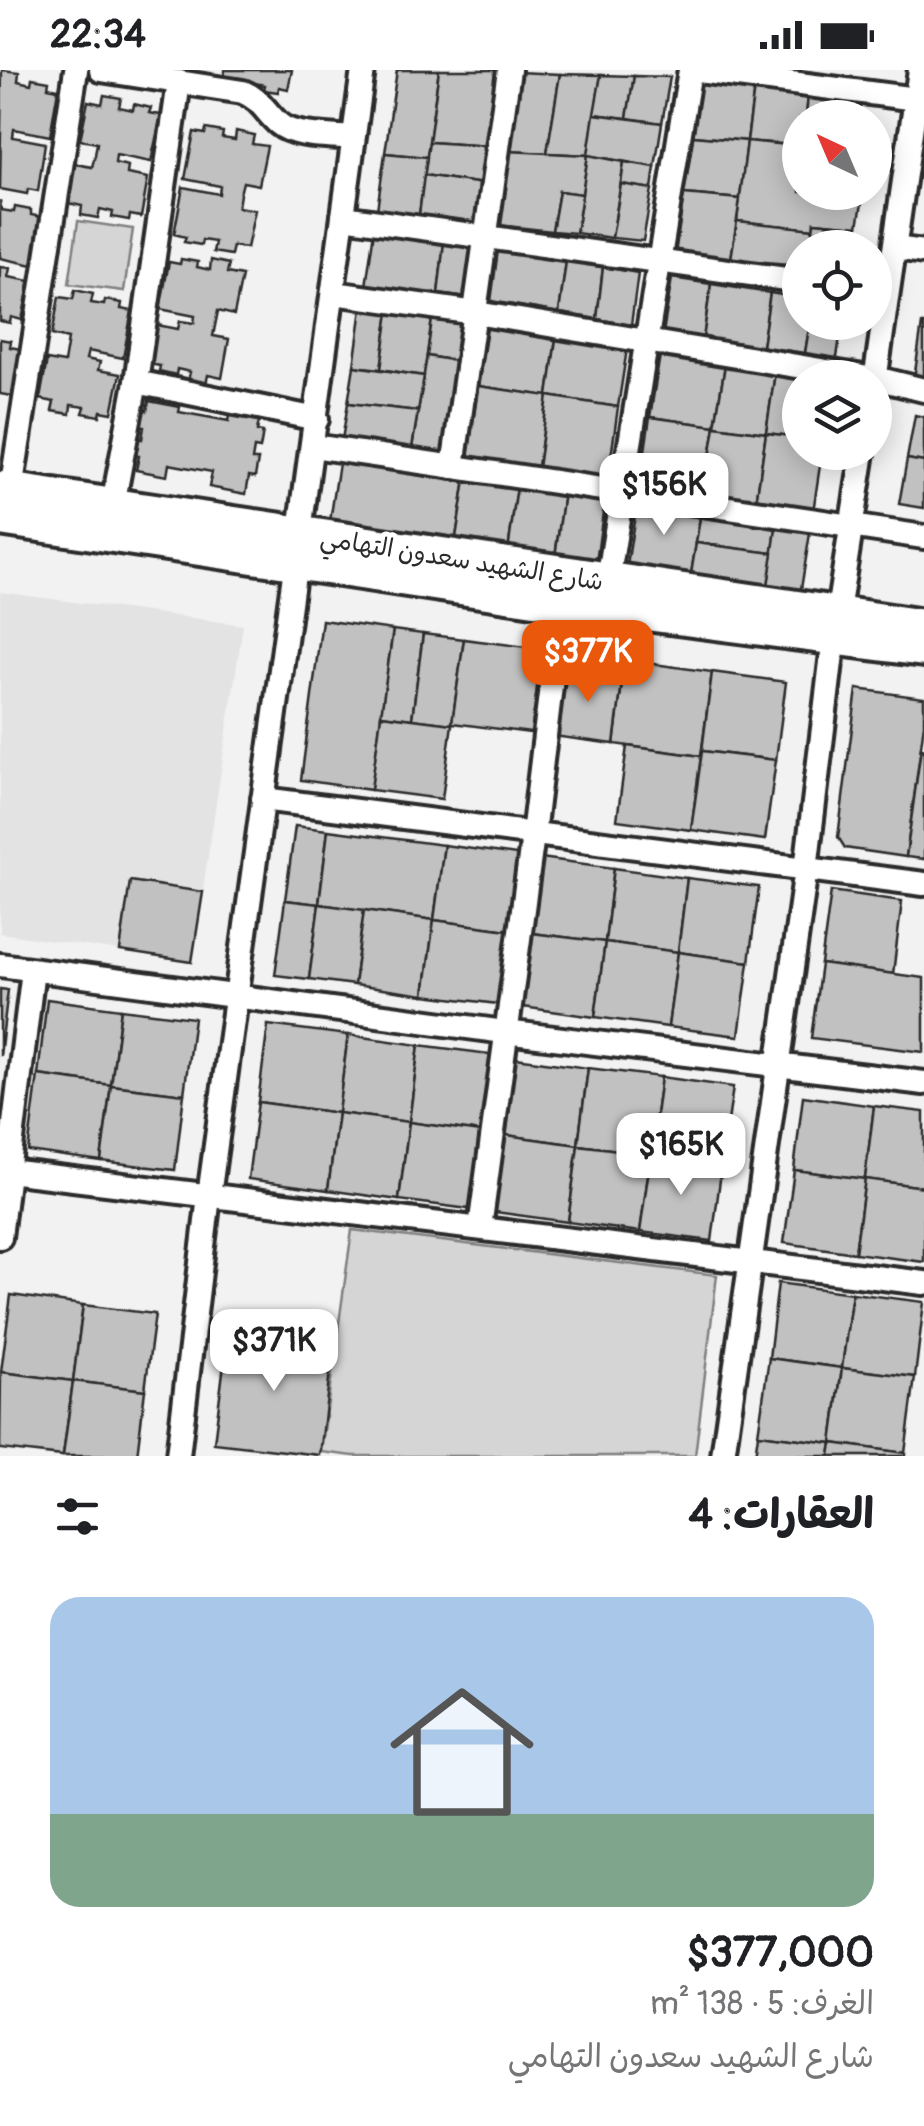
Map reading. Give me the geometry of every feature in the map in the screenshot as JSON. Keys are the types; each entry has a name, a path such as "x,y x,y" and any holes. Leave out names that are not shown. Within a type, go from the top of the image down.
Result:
{"street":[{"path":"4,499 76,70"},
{"path":"101,70 250,95 287,129 352,138"},
{"path":"178,1456 208,1196 363,70"},
{"path":"453,467 509,70"},
{"path":"608,581 690,70 920,99"},
{"path":"892,257 920,99 920,70"},
{"path":"112,505 136,382 179,82"},
{"path":"343,217 782,279"},
{"path":"895,248 924,252"},
{"path":"334,293 476,312 782,364"},
{"path":"136,382 317,418"},
{"path":"892,383 924,390"},
{"path":"313,446 924,536"},
{"path":"722,1456 806,870 836,624 861,470"},
{"name":"شارع الشهيد سعدون التهامي","path":"4,499 112,505 297,550 608,581 836,624"},
{"name":"شارع الشهيد سعدون التهامي","path":"4,499 297,550 561,603 923,628"},
{"path":"480,1228 534,835 561,603"},
{"path":"263,799 924,884"},
{"path":"0,965 924,1083"},
{"path":"0,1237 33,970"},
{"path":"8,1171 924,1283"}],"shaded area":[{"path":"78,221 133,229 124,291 69,284"},
{"path":"0,592 243,625 192,962 0,933"},
{"path":"352,1230 717,1275 695,1456 354,1456 321,1452"}],"building":[{"path":"2,70 19,72 18,81 49,81 48,87 58,89 50,136 14,129 13,137 45,143 38,191 28,189 27,194 0,189"},
{"path":"225,70 292,70 288,89 279,87 278,92 264,90 265,85 254,83 253,88 239,85 240,80 224,77"},
{"path":"397,70 439,70 427,157 385,153"},
{"path":"439,70 500,70 489,146 429,142"},
{"path":"517,72 560,74 547,153 507,151"},
{"path":"560,74 601,75 588,155 547,153"},
{"path":"601,75 634,76 627,118 594,114"},
{"path":"634,76 670,77 662,123 627,118"},
{"path":"701,81 754,88 747,141 693,136"},
{"path":"754,88 808,94 808,100 782,100 782,144 747,141"},
{"path":"808,94 853,100 808,100"},
{"path":"104,95 121,98 119,107 133,110 134,104 161,115 151,162 116,155 115,163 128,166 127,174 148,178 141,217 112,217 113,212 100,209 98,218 81,215 82,206 68,203 75,164 92,167 95,155 97,143 80,140 88,101 102,104"},
{"path":"594,114 662,123 655,167 588,155"},
{"path":"206,129 223,132 222,138 235,140 236,131 254,135 252,144 267,146 259,185 243,182 240,194 238,207 255,210 247,248 233,246 231,255 213,252 215,242 184,242 186,237 174,234 183,187 219,194 220,186 185,179 194,132 205,134"},
{"path":"693,136 747,141 740,199 684,194"},
{"path":"747,141 782,144 782,210 861,210 858,226 814,222 814,229 737,221"},
{"path":"429,142 489,146 483,184 424,175"},
{"path":"507,151 588,155 582,194 559,191 552,231 497,225"},
{"path":"385,153 427,157 419,215 377,210"},
{"path":"588,155 624,162 612,238 576,233"},
{"path":"624,162 655,167 652,189 621,184"},
{"path":"424,175 483,184 478,222 419,215"},
{"path":"621,184 652,189 643,241 612,238"},
{"path":"559,191 582,194 576,233 552,231"},
{"path":"684,194 740,199 731,259 675,254"},
{"path":"0,200 1,210 14,212 15,207 42,217 33,265 0,258"},
{"path":"737,221 814,229 782,230 782,263 731,259"},
{"path":"814,222 858,226 857,230 813,230"},
{"path":"374,231 444,242 438,294 366,286"},
{"path":"444,242 474,247 467,298 438,294"},
{"path":"498,250 566,261 559,313 491,301"},
{"path":"181,259 198,262 197,267 210,270 211,260 229,264 227,273 242,276 234,315 218,311 213,336 229,339 222,378 208,375 206,384 188,381 190,372 177,369 176,375 149,364 157,325 178,329 180,321 194,323 195,316 160,309 169,262 180,264"},
{"path":"566,261 603,267 597,319 559,313"},
{"path":"0,267 10,268 8,277 30,281 22,320 11,317 10,323 0,321"},
{"path":"603,267 638,273 631,325 597,319"},
{"path":"672,278 711,284 703,339 663,333"},
{"path":"711,284 770,293 762,347 703,339"},
{"path":"75,290 93,294 91,303 122,303 121,309 132,311 123,358 88,351 86,359 100,362 98,370 120,374 112,413 101,411 100,416 83,413 85,407 71,405 70,414 52,411 54,402 40,399 47,360 64,363 68,339 52,335 59,297 73,299"},
{"path":"770,293 782,295 782,340 807,340 805,353 762,347"},
{"path":"362,308 389,312 381,369 354,366"},
{"path":"389,312 432,319 424,376 381,369"},
{"path":"432,319 468,324 462,362 427,356"},
{"path":"924,324 924,381 914,379"},
{"path":"487,328 556,339 548,396 478,386"},
{"path":"0,339 21,349 12,396 0,394"},
{"path":"556,339 627,349 618,407 548,396"},
{"path":"807,340 840,340 837,358 805,353"},
{"path":"660,355 725,365 715,426 650,417"},
{"path":"427,356 462,362 446,454 412,448"},
{"path":"725,365 775,373 766,433 715,426"},
{"path":"354,366 424,376 418,411 348,403"},
{"path":"775,373 782,374 782,435 766,433"},
{"path":"478,386 548,396 538,468 468,457"},
{"path":"548,396 618,407 608,479 538,468"},
{"path":"149,401 180,407 179,412 229,421 230,416 259,421 257,431 263,432 260,449 254,448 252,460 258,460 255,477 249,476 246,494 209,487 212,472 169,464 167,476 136,470 136,438 142,439 144,427 139,426 141,410 147,411"},
{"path":"348,403 418,411 412,448 342,440"},
{"path":"915,415 924,417 924,462 907,459"},
{"path":"650,417 715,426 704,495 640,485"},
{"path":"715,426 766,433 756,503 704,495"},
{"path":"766,433 782,435 782,470 819,470 813,512 756,503"},
{"path":"907,459 924,462 924,508 899,504"},
{"path":"339,463 465,480 455,544 329,528"},
{"path":"465,480 517,487 508,551 455,544"},
{"path":"517,487 564,493 555,557 508,551"},
{"path":"564,493 605,498 596,562 555,557"},
{"path":"637,502 701,512 691,574 627,566"},
{"path":"701,512 777,522 773,553 696,543"},
{"path":"777,522 811,527 801,589 768,585"},
{"path":"696,543 773,553 768,585 691,574"},
{"path":"322,620 393,630 371,790 301,780"},
{"path":"393,630 423,634 412,719 381,715"},
{"path":"423,634 464,639 452,724 412,719"},
{"path":"464,639 543,649 531,733 452,723"},
{"path":"625,660 712,672 701,756 614,744"},
{"path":"562,666 623,674 614,744 553,736"},
{"path":"712,672 786,682 776,760 702,751"},
{"path":"857,689 924,698 906,857 845,848 838,837"},
{"path":"381,715 452,724 442,799 371,790"},
{"path":"627,746 701,756 691,830 617,820"},
{"path":"921,748 924,749 924,859 906,857"},
{"path":"702,751 776,760 765,840 691,830"},
{"path":"295,826 328,830 319,904 285,900"},
{"path":"328,830 444,845 434,920 319,904"},
{"path":"444,845 517,855 508,930 434,920"},
{"path":"541,858 614,868 605,942 531,933"},
{"path":"614,868 687,878 678,952 605,942"},
{"path":"687,878 759,887 749,962 678,952"},
{"path":"130,881 203,892 192,962 120,951"},
{"path":"831,891 902,901 893,974 821,964"},
{"path":"285,900 319,904 309,979 275,975"},
{"path":"319,904 364,910 354,985 309,979"},
{"path":"364,910 434,920 424,995 354,985"},
{"path":"434,920 508,930 498,1004 424,995"},
{"path":"531,933 605,942 595,1017 522,1007"},
{"path":"605,942 678,952 668,1027 595,1017"},
{"path":"678,952 749,962 739,1036 668,1027"},
{"path":"821,964 924,978 924,1052 811,1038"},
{"path":"0,989 8,990 0,1056"},
{"path":"47,999 121,1009 111,1085 38,1075"},
{"path":"121,1009 194,1018 184,1094 111,1085"},
{"path":"268,1025 348,1035 338,1113 258,1102"},
{"path":"348,1035 419,1045 409,1122 338,1113"},
{"path":"419,1045 490,1054 480,1132 409,1122"},
{"path":"516,1058 588,1068 578,1145 506,1135"},
{"path":"588,1068 661,1077 651,1154 578,1145"},
{"path":"38,1075 111,1085 101,1161 28,1151"},
{"path":"661,1077 733,1087 722,1164 651,1154"},
{"path":"111,1085 184,1094 175,1170 101,1161"},
{"path":"803,1096 874,1106 865,1179 794,1170"},
{"path":"258,1102 338,1113 328,1190 248,1179"},
{"path":"874,1106 924,1112 924,1187 865,1179"},
{"path":"338,1113 409,1122 399,1200 328,1190"},
{"path":"409,1122 480,1132 469,1209 399,1200"},
{"path":"506,1135 578,1145 568,1222 495,1212"},
{"path":"578,1145 651,1154 640,1232 568,1222"},
{"path":"651,1154 722,1164 712,1241 640,1232"},
{"path":"794,1170 865,1179 855,1253 784,1243"},
{"path":"865,1179 924,1187 924,1262 855,1253"},
{"path":"778,1283 852,1293 842,1368 769,1358"},
{"path":"852,1293 924,1302 915,1377 842,1368"},
{"path":"11,1295 83,1305 73,1381 1,1372"},
{"path":"83,1305 155,1314 145,1390 73,1381"},
{"path":"228,1332 333,1345 320,1455 214,1443"},
{"path":"769,1358 842,1368 832,1443 758,1434"},
{"path":"842,1368 915,1377 905,1453 832,1443"},
{"path":"1,1372 73,1381 63,1456 0,1449"},
{"path":"73,1381 145,1390 137,1456 63,1456"},
{"path":"758,1434 832,1443 830,1456 755,1456"},
{"path":"832,1443 905,1453 905,1456 830,1456"}]}
